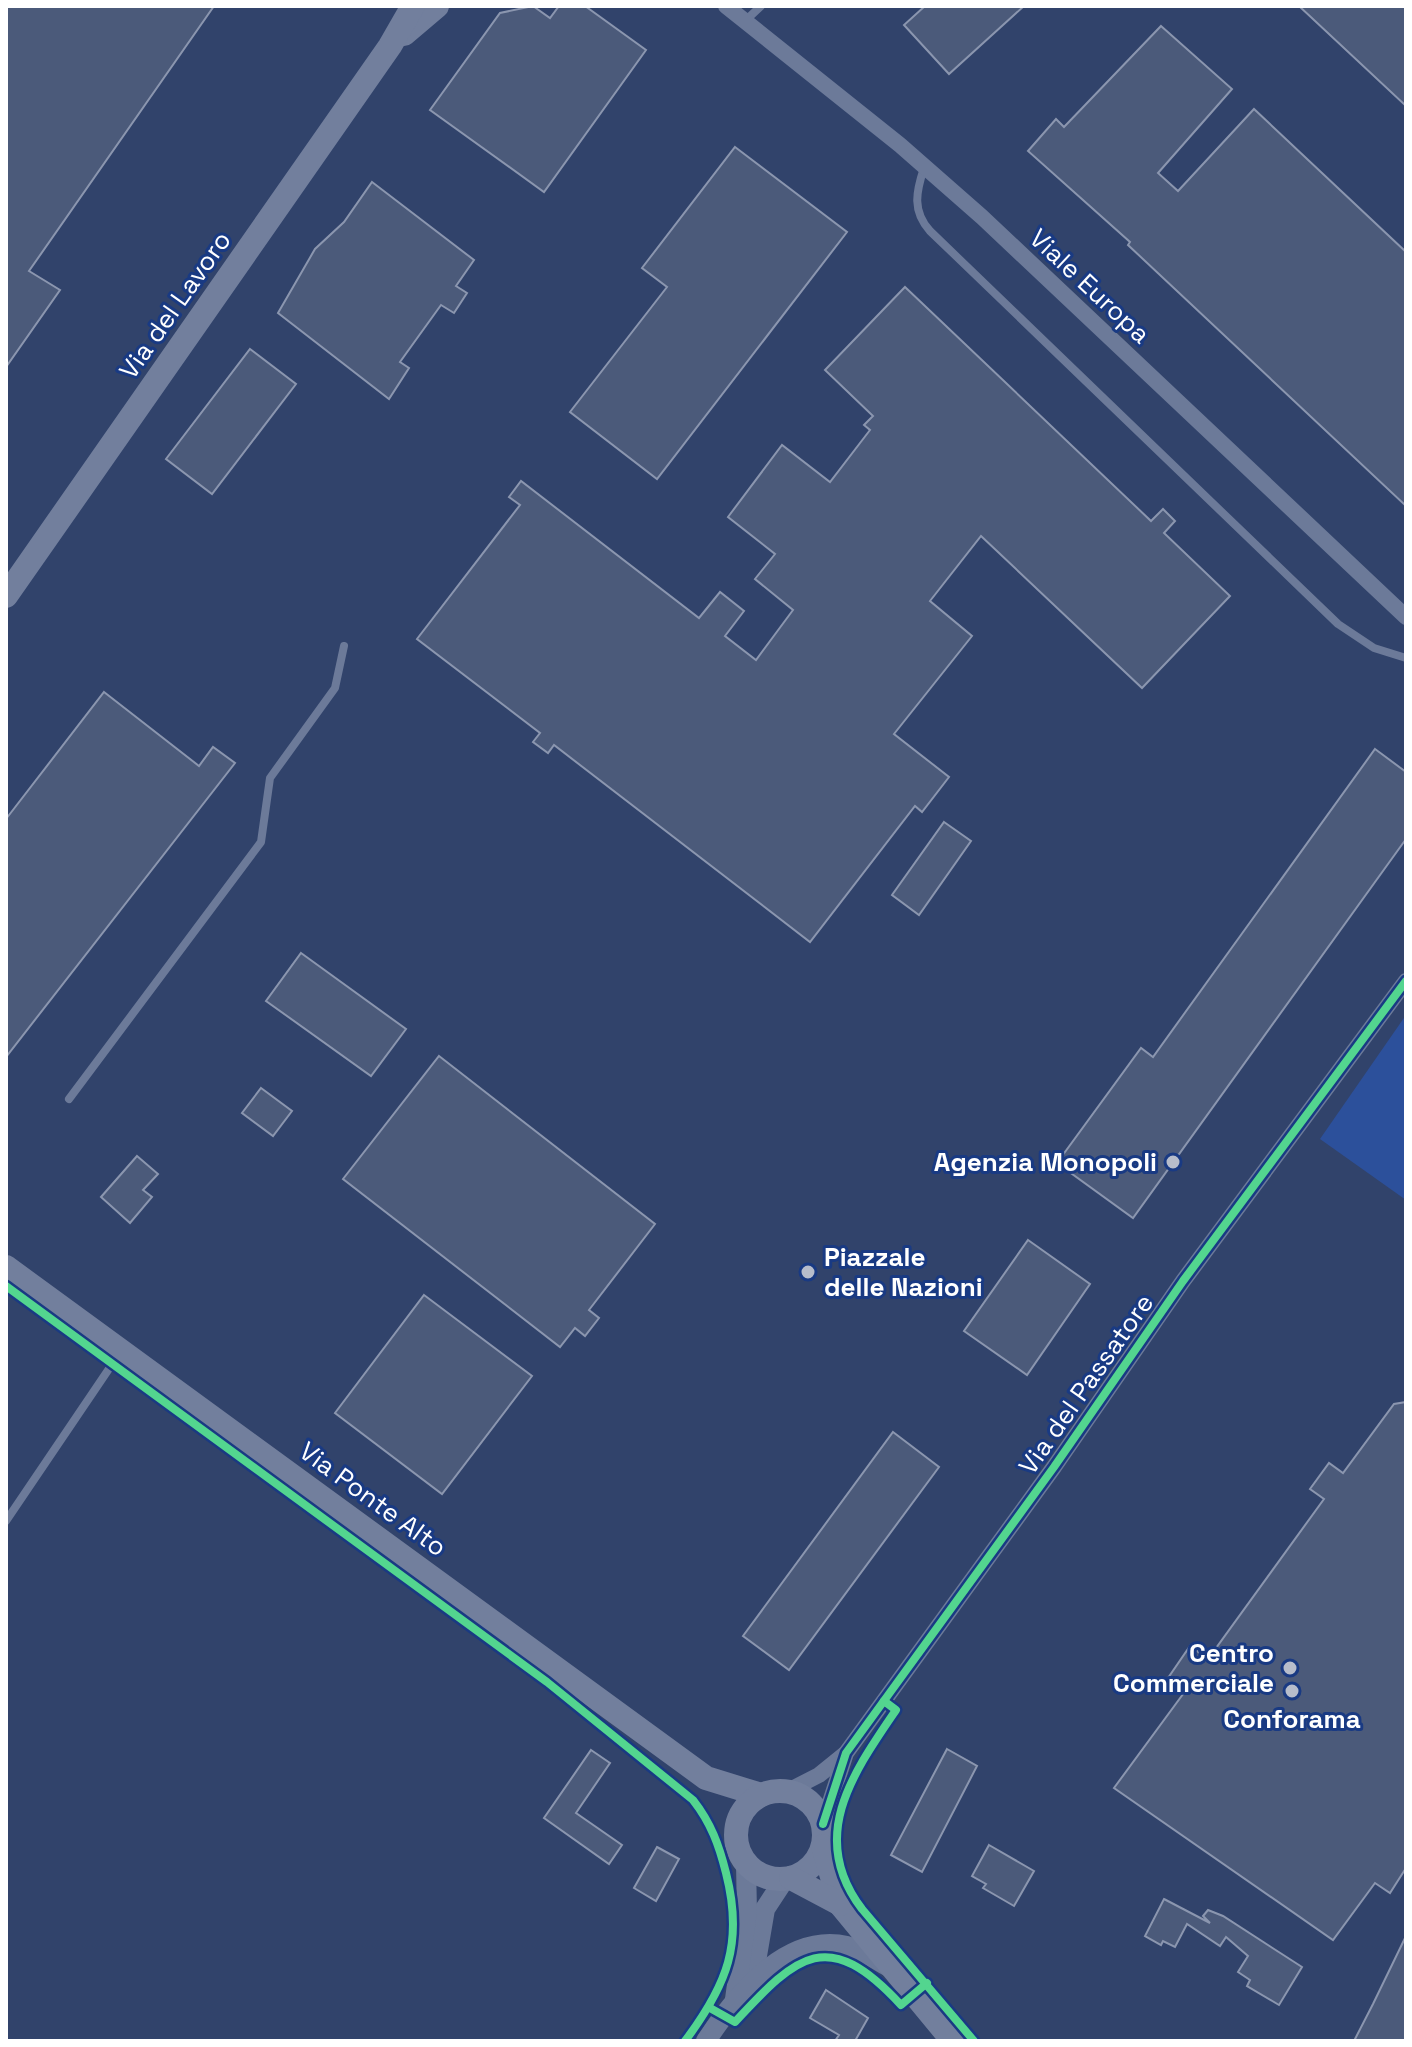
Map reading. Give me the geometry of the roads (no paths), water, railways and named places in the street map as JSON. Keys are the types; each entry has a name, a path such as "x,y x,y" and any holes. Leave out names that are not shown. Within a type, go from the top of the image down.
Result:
{"main road":[{"name":"Via del Lavoro","path":"6,596 390,46 413,6"},
{"name":"Via del Lavoro","path":"390,46 437,6"},
{"name":"Via Ponte Alto","path":"6,1267 706,1778 761,1795 788,1791"},
{"name":"Via Ponte Alto","path":"706,1778 736,1825 736,1841 746,1864"},
{"path":"788,1791 814,1806 840,1904 953,2041"},
{"path":"736,1825 745,1807 761,1795"},
{"path":"787,1879 812,1867 823,1835"},
{"path":"746,1864 763,1876 787,1879 840,1904"}],"street":[{"name":"Viale Europa","path":"726,6 925,167 1406,617"},
{"name":"Via del Passatore","path":"788,1791 819,1775 846,1753 1054,1467 1183,1281 1406,981"},
{"name":"Via del Passatore","path":"823,1835 846,1753"},
{"path":"735,1999 747,1912 746,1864"},
{"path":"753,1979 765,1909 787,1879"},
{"path":"706,2041 753,1979 785,1958 815,1948 846,1946 891,1968"}],"lane":[{"path":"745,21 761,6"},
{"path":"925,167 916,201 922,222 930,231 1338,624 1374,648 1406,658"},
{"path":"69,1099 261,842 270,778 335,688 344,646"},
{"path":"6,1521 122,1350"}],"place":[{"name":"Agenzia Monopoli","path":"1173,1162"},
{"name":"Piazzale delle Nazioni","path":"808,1272"},
{"name":"Centro Commerciale","path":"1290,1668"},
{"name":"Conforama","path":"1292,1691"}]}
